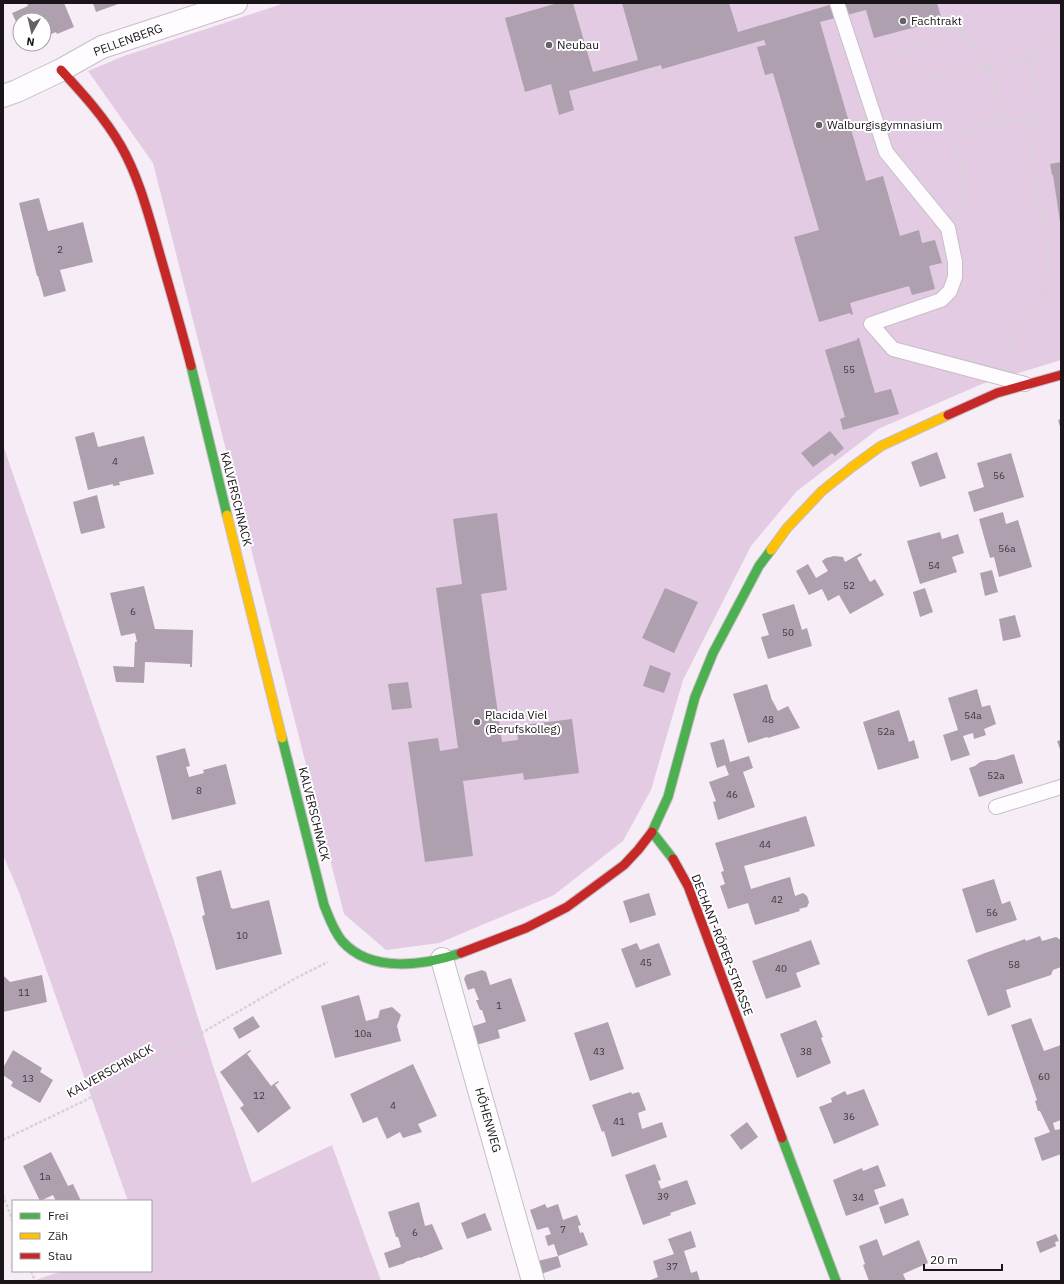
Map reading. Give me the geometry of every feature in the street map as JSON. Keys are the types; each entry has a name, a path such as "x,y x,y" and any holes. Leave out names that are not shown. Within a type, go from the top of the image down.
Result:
{"street":[{"name":"PELLENBERG","path":"3,96 61,70 102,47 236,3"},
{"name":"KALVERSCHNACK","path":"61,70 98,112 122,148 131,167 148,216 178,317 324,905 331,923 341,939 352,950 380,962 399,964 420,963 442,959 470,950 521,931 561,911 594,889 629,860 652,832"},
{"path":"652,832 668,796 695,697 713,653 759,566 787,528 822,491 881,446 997,394 1061,375"},
{"name":"DECHANT-RÖPER-STRASSE","path":"652,832 671,855 688,886 836,1281"},
{"name":"HÖHENWEG","path":"442,959 533,1281"}],"lane":[{"path":"837,3 886,152 948,228 955,262 955,277 950,291 941,300 871,324 893,349 1027,384"},
{"path":"996,807 1061,788"}],"path":[{"path":"859,72 930,40 943,29 954,27 970,40 990,66 1001,123"},
{"path":"964,195 964,181 958,139 961,134 967,131 1001,123 1042,115 1030,58 1036,45 1061,34"},
{"path":"859,72 933,74 939,77 966,70 1030,58"},
{"path":"992,375 1052,281 1027,118"},
{"name":"KALVERSCHNACK","path":"3,1140 88,1099 296,978 352,950"},
{"path":"3,1195 12,1219"}],"shaded area":[{"path":"285,3 1061,3 1061,360 982,384 878,429 797,491 751,546 683,680 651,790 623,841 554,895 439,943 386,950 344,914 153,163 88,71 124,56"},
{"path":"3,445 172,935 252,1183 332,1145 381,1281 33,1281 59,1272 152,1272 152,1200 128,1200 20,895 3,855"}],"building":[{"path":"27,3 64,3 74,27 57,34 56,32 52,34 52,12 14,12 28,6"},
{"path":"93,3 121,3 96,12"},
{"name":"Walburgisgymnasium","path":"558,3 573,3 593,72 638,60 622,3 729,3 738,32 836,3 937,3 942,20 874,38 866,10 820,22 866,181 883,176 900,236 919,230 922,243 935,240 942,263 929,266 935,289 912,295 909,286 850,303 853,314 851,315 850,313 819,322 794,237 819,230 773,73 765,75 757,47 766,45 764,40 662,69 661,65 569,91 574,110 559,115 551,84 525,92 505,18"},
{"path":"1061,162 1061,222 1060,222 1050,164"},
{"path":"39,198 48,231 83,222 93,262 60,270 66,291 44,297 37,276 19,203"},
{"path":"857,338 859,338 875,393 891,389 899,414 843,430 840,419 845,417 825,350 857,340"},
{"path":"1061,419 1061,430 1058,420"},
{"path":"830,431 844,448 835,456 832,453 813,467 801,453"},
{"path":"94,432 98,447 144,436 154,474 119,482 120,485 113,486 113,484 88,490 75,437"},
{"path":"937,452 946,478 920,487 911,462"},
{"path":"1011,453 1024,497 974,512 968,492 984,487 977,463"},
{"path":"97,495 105,528 81,534 73,502"},
{"path":"1003,512 1006,524 1018,520 1032,567 999,577 994,557 990,558 979,519"},
{"name":"Placida Viel (Berufskolleg)","path":"497,513 507,590 481,594 502,742 518,740 516,726 572,719 579,773 524,780 523,773 463,781 473,856 425,862 408,742 438,738 440,751 458,748 436,588 462,584 453,519"},
{"path":"940,532 942,539 958,534 964,553 952,557 957,572 920,584 907,541"},
{"path":"861,553 862,555 857,558 870,582 875,579 884,595 850,614 839,595 828,601 822,589 809,595 796,571 808,564 816,578 828,571 822,561 826,558 834,556 843,557 845,562"},
{"path":"992,570 998,592 985,596 980,573"},
{"path":"144,586 155,629 193,630 192,667 190,667 190,664 145,662 144,683 116,682 113,666 134,667 135,642 137,642 135,633 121,636 110,593"},
{"path":"665,588 698,602 674,653 642,638"},
{"path":"925,588 933,612 920,617 913,592"},
{"path":"794,604 802,630 807,628 812,646 768,659 761,637 769,635 762,614"},
{"path":"1015,615 1021,637 1003,641 999,619"},
{"path":"650,665 671,673 664,693 643,686"},
{"path":"408,682 412,708 392,710 388,684"},
{"path":"767,684 771,698 778,711 788,706 800,728 748,743 733,694"},
{"path":"977,689 982,707 990,705 996,724 984,729 986,735 974,739 973,733 963,736 970,755 951,761 943,735 958,730 948,698"},
{"path":"899,710 909,742 914,740 919,758 878,770 863,722"},
{"path":"724,739 730,762 749,756 753,768 743,772 755,807 718,820 713,802 716,801 709,782 729,775 725,765 717,768 710,743"},
{"path":"1061,740 1061,752 1057,741"},
{"path":"185,748 190,766 186,767 189,777 204,773 203,770 226,764 236,804 172,820 156,756"},
{"path":"1014,754 1023,783 979,797 969,768 980,762 995,760"},
{"path":"806,816 815,846 744,866 751,889 790,877 795,896 803,893 807,896 809,902 807,907 799,909 800,911 755,925 748,903 728,909 720,886 725,884 721,872 724,871 715,843"},
{"path":"221,870 231,908 233,909 269,900 282,954 216,970 202,916 205,915 196,877"},
{"path":"994,879 1002,904 1010,901 1017,920 976,933 962,889"},
{"path":"649,893 656,915 630,923 623,901"},
{"path":"1040,936 1042,941 1056,937 1061,940 1061,967 1053,970 1051,975 1006,990 1011,1007 988,1016 967,960 1025,939 1026,941"},
{"path":"811,940 820,964 796,973 801,987 766,999 752,961"},
{"path":"637,943 640,950 659,943 671,975 636,988 621,949"},
{"path":"482,970 486,972 490,985 511,978 526,1021 498,1030 500,1038 473,1046 467,1028 486,1022 482,1010 480,1010 476,1000 479,1000 474,988 468,990 464,979 466,975"},
{"path":"3,975 10,982 42,975 47,1002 3,1012"},
{"path":"359,995 366,1021 378,1018 380,1010 392,1007 401,1015 397,1026 401,1041 335,1058 321,1006"},
{"path":"253,1016 260,1027 239,1039 233,1028"},
{"path":"1031,1018 1044,1051 1061,1045 1061,1120 1053,1123 1055,1130 1061,1129 1061,1154 1042,1161 1034,1138 1050,1132 1040,1111 1038,1111 1035,1101 1037,1100 1011,1025"},
{"path":"816,1020 823,1037 821,1038 831,1063 797,1078 780,1034"},
{"path":"608,1022 624,1069 590,1081 574,1033"},
{"path":"13,1050 42,1068 40,1072 53,1080 40,1103 11,1086 13,1082 3,1075 3,1068"},
{"path":"250,1050 251,1051 247,1054 271,1086 278,1081 279,1082 275,1085 291,1108 258,1133 240,1108 244,1105 220,1072"},
{"path":"413,1064 437,1116 418,1124 422,1132 403,1138 400,1132 387,1139 377,1117 363,1123 350,1094"},
{"path":"864,1089 879,1125 834,1144 819,1107 832,1102 831,1098 845,1091 847,1095"},
{"path":"631,1092 632,1094 639,1092 646,1110 638,1113 642,1129 662,1122 667,1137 612,1157 604,1131 602,1132 592,1105"},
{"path":"747,1122 758,1137 741,1150 730,1135"},
{"path":"51,1152 68,1186 73,1184 81,1200 56,1200 53,1195 40,1200 23,1166"},
{"path":"655,1164 661,1180 658,1181 661,1189 687,1180 696,1204 670,1213 671,1215 643,1225 625,1175"},
{"path":"878,1165 886,1186 874,1190 879,1204 846,1216 833,1180 862,1168 863,1171"},
{"path":"903,1198 909,1215 885,1224 879,1207"},
{"path":"419,1202 425,1226 432,1224 443,1249 389,1268 384,1253 401,1247 398,1237 396,1237 388,1212"},
{"path":"545,1204 547,1208 558,1204 563,1220 577,1215 581,1225 578,1226 580,1233 583,1232 588,1245 558,1256 554,1244 548,1246 545,1236 551,1234 548,1227 537,1230 530,1210"},
{"path":"485,1213 492,1230 467,1239 461,1223"},
{"path":"691,1231 696,1247 684,1251 691,1273 697,1271 700,1281 648,1281 658,1277 653,1261 674,1254 668,1239"},
{"path":"1056,1234 1059,1241 1055,1242 1056,1246 1040,1253 1036,1242"},
{"path":"877,1239 883,1256 919,1240 928,1263 903,1274 906,1281 869,1281 863,1265 865,1264 859,1246"},
{"path":"558,1256 561,1267 541,1274 538,1261"}],"traffic: fast":[{"path":"191,366 227,515"},
{"path":"673,859 652,832 668,797 695,697 713,653 759,566 771,550"},
{"path":"282,738 324,905 334,928 342,941 354,951 368,958 399,964 431,961 461,953"},
{"path":"782,1138 836,1281"}],"traffic: slow":[{"path":"771,550 787,528 822,491 852,467 881,446 948,415"},
{"path":"227,515 282,738"}],"traffic: jam":[{"path":"61,70 101,116 121,146 132,168 141,190 191,366"},
{"path":"948,415 997,393 1061,375"},
{"path":"461,953 526,928 567,907 624,865 652,832"},
{"path":"673,859 688,886 782,1138"}],"place":[{"name":"Fachtrakt","path":"903,21"},
{"name":"Neubau","path":"549,45"},
{"name":"Walburgisgymnasium","path":"819,125"},
{"name":"Placida Viel (Berufskolleg)","path":"477,722"}]}
